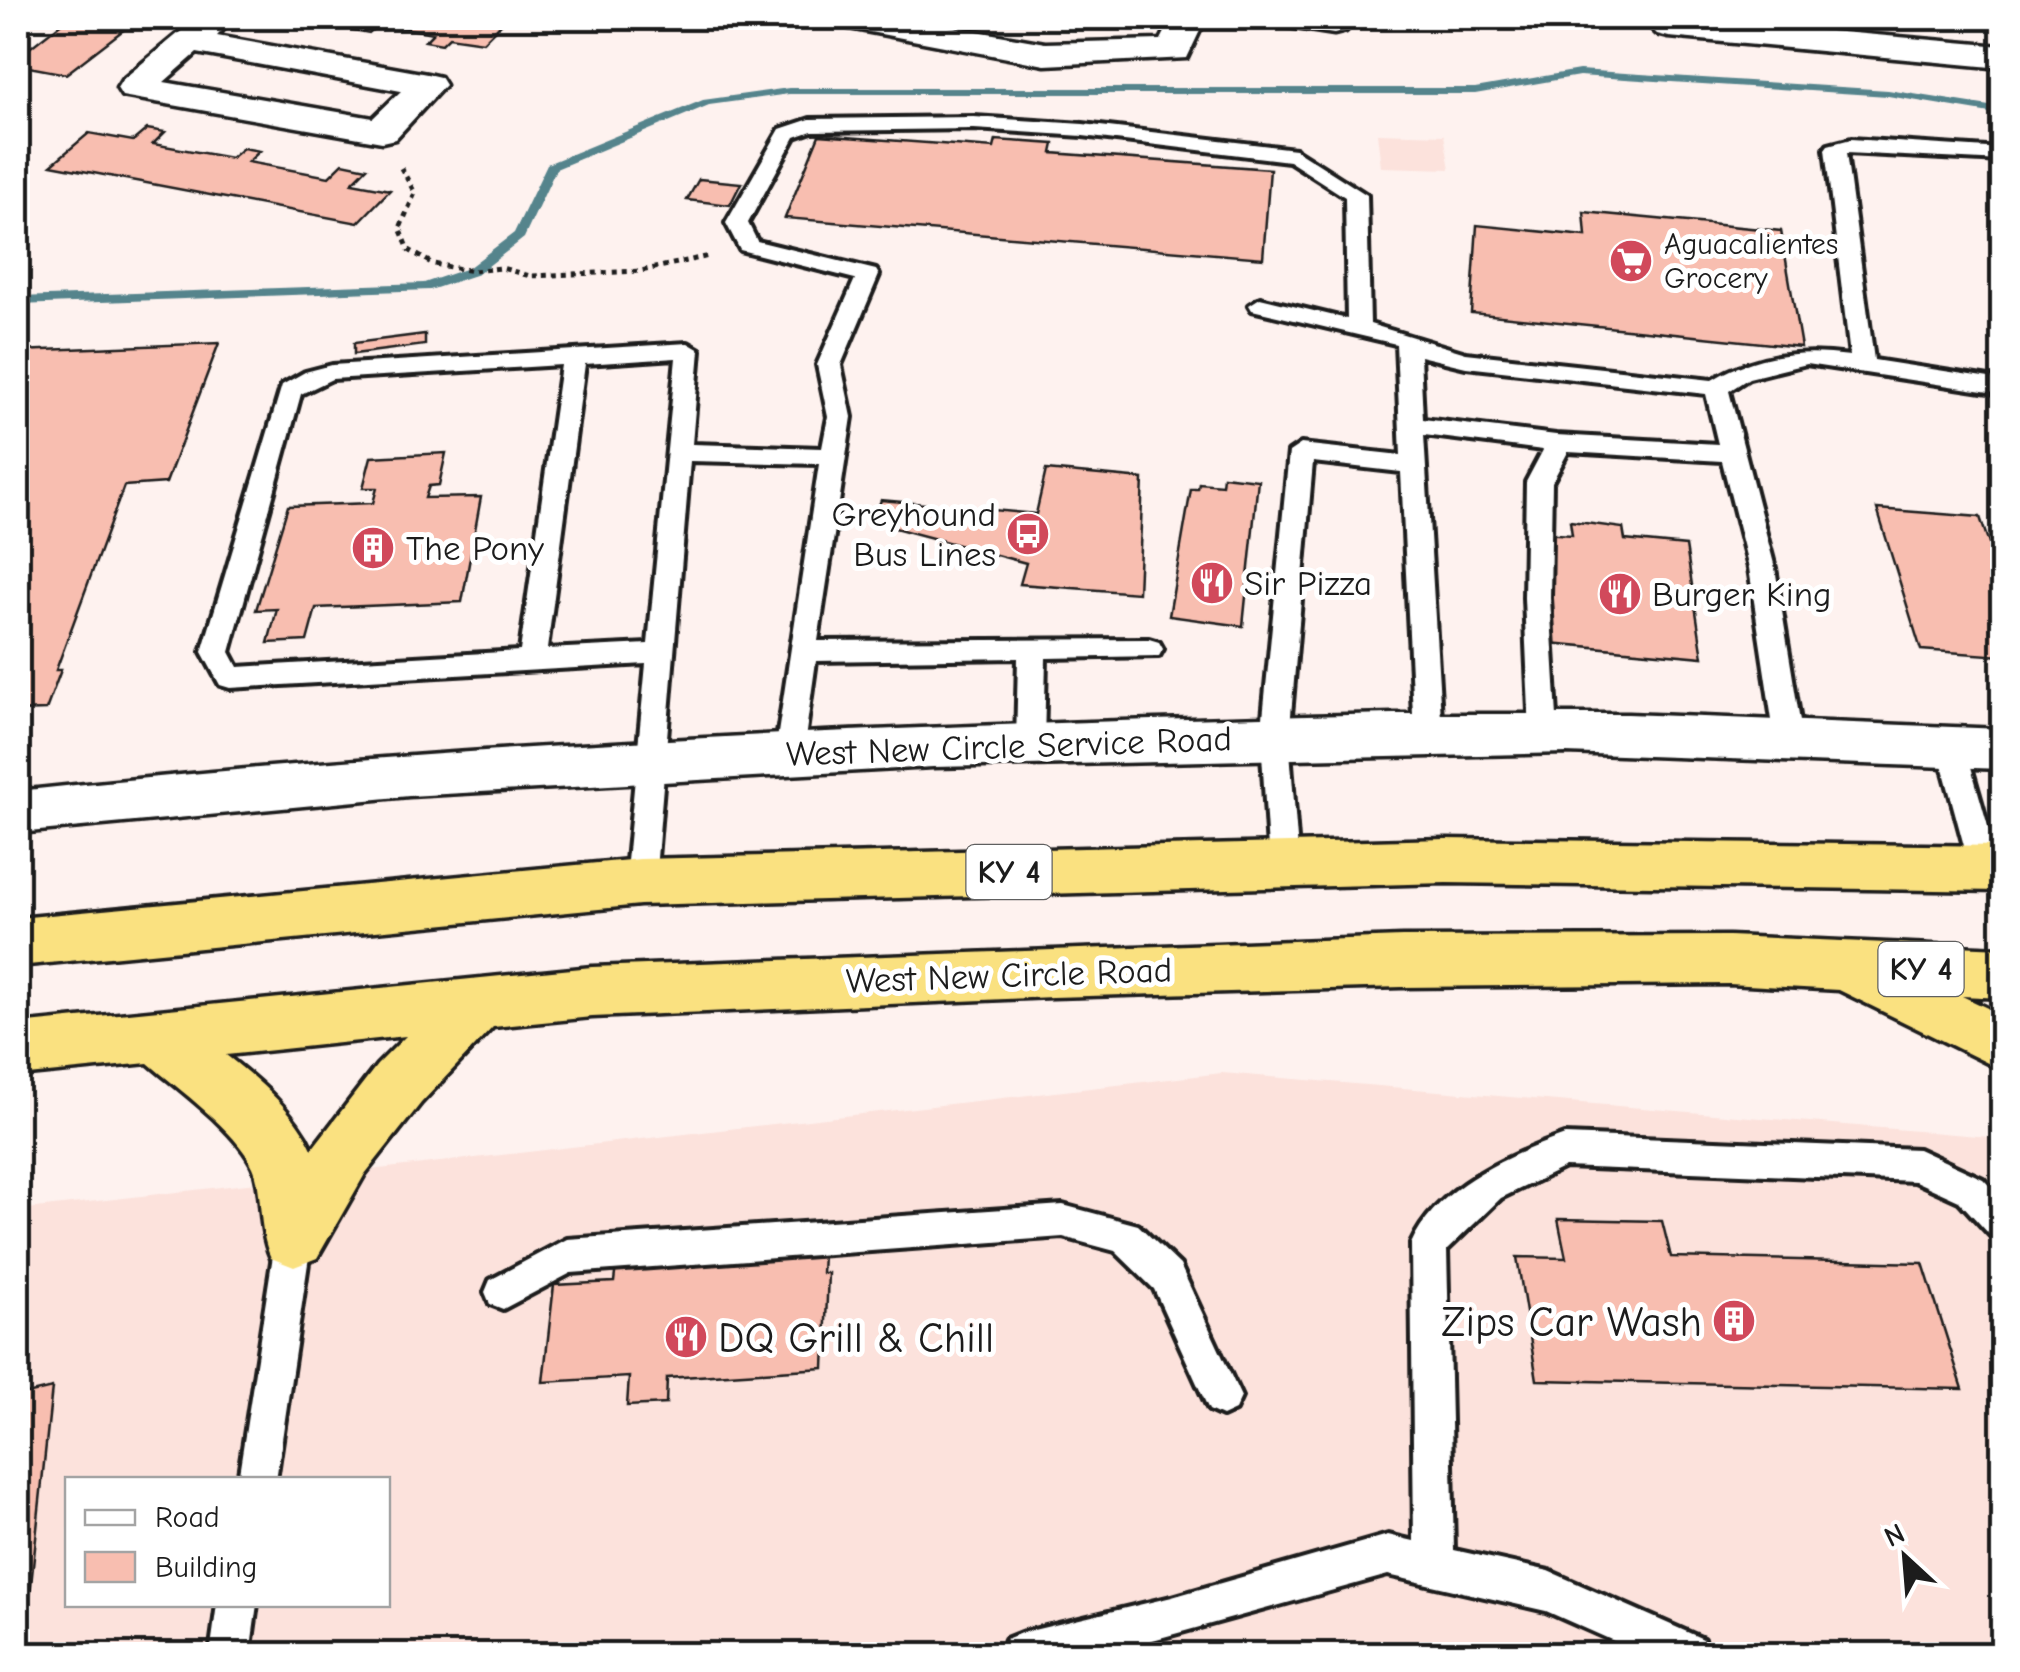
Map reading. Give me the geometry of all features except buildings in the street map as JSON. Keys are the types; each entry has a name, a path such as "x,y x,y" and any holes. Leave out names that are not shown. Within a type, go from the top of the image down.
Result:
{"highway":[{"name":"KY 4","path":"18,942 640,882 1284,865 1644,861 1994,868"},
{"name":"West New Circle Road","path":"18,1050 592,992 1383,963 1729,960 2002,972"},
{"path":"1840,965 2002,1044"},
{"path":"294,1236 343,1154 400,1084 478,1004"},
{"path":"156,1034 238,1102 284,1156 294,1236"}],"street":[{"path":"849,18 1046,54 1174,50 1189,18"},
{"path":"1288,18 1334,24"},
{"path":"1658,18 1669,27 2002,57"},
{"path":"203,29 427,85 382,131 135,88 203,29"},
{"name":"West New Circle Service Road","path":"18,812 230,787 649,759 1030,744 1544,734 2002,749"}],"lane":[{"path":"789,752 840,417 828,366 868,275 748,245 737,224 787,133 810,125 974,124 1082,130 1295,155 1356,195 1359,328"},
{"path":"1862,364 1835,148 1851,144 2002,155"},
{"path":"1260,305 1407,340 1435,354 1466,360 1716,388 1741,372 1806,357 2002,387"},
{"path":"1407,340 1428,735"},
{"path":"640,882 688,350 332,372 290,390 216,652 230,678 659,653"},
{"path":"532,662 574,357"},
{"path":"1716,388 1762,568 1789,740"},
{"path":"1412,426 1556,443 1734,453"},
{"path":"1544,734 1537,598 1539,482 1555,457 1556,443"},
{"path":"678,452 834,456"},
{"path":"1284,865 1275,738 1301,452 1414,465"},
{"path":"1030,744 1032,648"},
{"path":"804,651 1149,649"},
{"path":"1951,746 1994,868"},
{"path":"1434,1566 1429,1244 1473,1195 1523,1164 1565,1151 1918,1165 1971,1190 2002,1223"},
{"path":"503,1292 566,1256 1063,1220 1126,1237 1167,1277 1222,1397"},
{"path":"256,1477 294,1236"},
{"path":"1021,1654 1172,1617 1388,1555 1549,1591 1652,1644 1688,1654"},
{"path":"230,1654 238,1607"}],"path":[{"path":"382,131 415,193 400,228 409,250 434,264 473,272 502,268 530,276 641,271 748,245"}],"shaded area":[{"path":"1377,133 1444,135 1450,169 1381,167"},
{"path":"1222,1073 2002,1138 2002,1654 18,1654 18,1210"}],"waterway":[{"path":"18,301 425,287 473,271 519,235 551,167 707,102 789,91 1475,91 1579,73 1888,93 2002,112"}],"place":[{"name":"Aguacalientes Grocery","path":"1631,261"},
{"name":"Greyhound Bus Lines","path":"1028,534"},
{"name":"The Pony","path":"373,548"},
{"name":"Sir Pizza","path":"1212,583"},
{"name":"Burger King","path":"1620,594"},
{"name":"Zips Car Wash","path":"1734,1321"},
{"name":"DQ Grill & Chill","path":"686,1337"}]}
